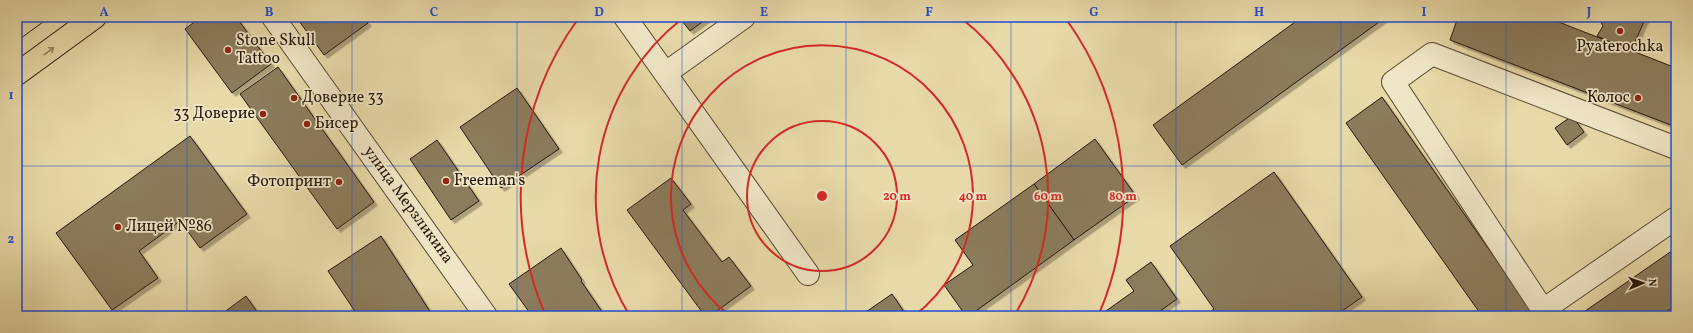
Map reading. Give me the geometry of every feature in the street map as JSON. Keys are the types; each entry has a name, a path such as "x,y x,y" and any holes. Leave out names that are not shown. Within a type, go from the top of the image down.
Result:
{"main road":[{"path":"17,74 95,17"}],"street":[{"name":"улица Мерзликина","path":"273,17 486,316"},
{"path":"625,17 808,274"},
{"path":"666,74 744,17"},
{"path":"1676,148 1432,54 1393,82 1543,310 1676,218"}],"building":[{"path":"201,17 236,17 271,64 232,93 185,29"},
{"path":"296,17 363,17 368,23 324,55"},
{"path":"679,17 709,17 690,31"},
{"path":"1302,17 1386,17 1182,165 1153,125"},
{"name":"Колос","path":"1458,17 1546,17 1676,68 1676,127 1450,40"},
{"name":"Pyaterochka","path":"1598,17 1646,17 1631,51 1597,36 1603,26"},
{"path":"278,67 374,202 337,229 240,94"},
{"path":"517,88 559,149 501,188 460,127"},
{"path":"1382,97 1533,312 1528,316 1482,316 1346,123"},
{"path":"1572,116 1584,132 1567,145 1555,128"},
{"name":"Лицей №86","path":"190,136 247,214 200,248 180,221 139,251 158,278 112,310 56,233"},
{"path":"1095,139 1136,196 1074,240 1034,184"},
{"path":"437,140 479,201 451,220 410,159"},
{"path":"1274,172 1362,297 1335,316 1204,316 1214,309 1170,246"},
{"path":"671,178 691,204 683,210 722,262 729,257 751,286 710,316 705,316 627,210"},
{"path":"1034,184 1074,240 969,316 966,316 944,285 973,265 955,240"},
{"path":"381,236 433,316 358,316 328,271"},
{"path":"561,248 605,316 532,316 509,284"},
{"path":"1676,248 1676,305 1660,316 1578,316"},
{"path":"1151,262 1177,299 1153,316 1099,316 1134,291 1126,280"},
{"path":"892,294 907,316 860,316"},
{"path":"246,296 260,316 219,316"}],"tram line":[{"path":"17,23 25,17"},
{"path":"17,41 50,17"}],"place":[{"name":"Pyaterochka","path":"1620,31"},
{"name":"Stone Skull Tattoo","path":"228,50"},
{"name":"Доверие 33","path":"294,98"},
{"name":"Колос","path":"1638,98"},
{"name":"33 Доверие","path":"263,114"},
{"name":"Бисер","path":"307,124"},
{"name":"Freeman's","path":"446,181"},
{"name":"Фотопринт","path":"339,182"},
{"name":"Лицей №86","path":"118,227"}]}
